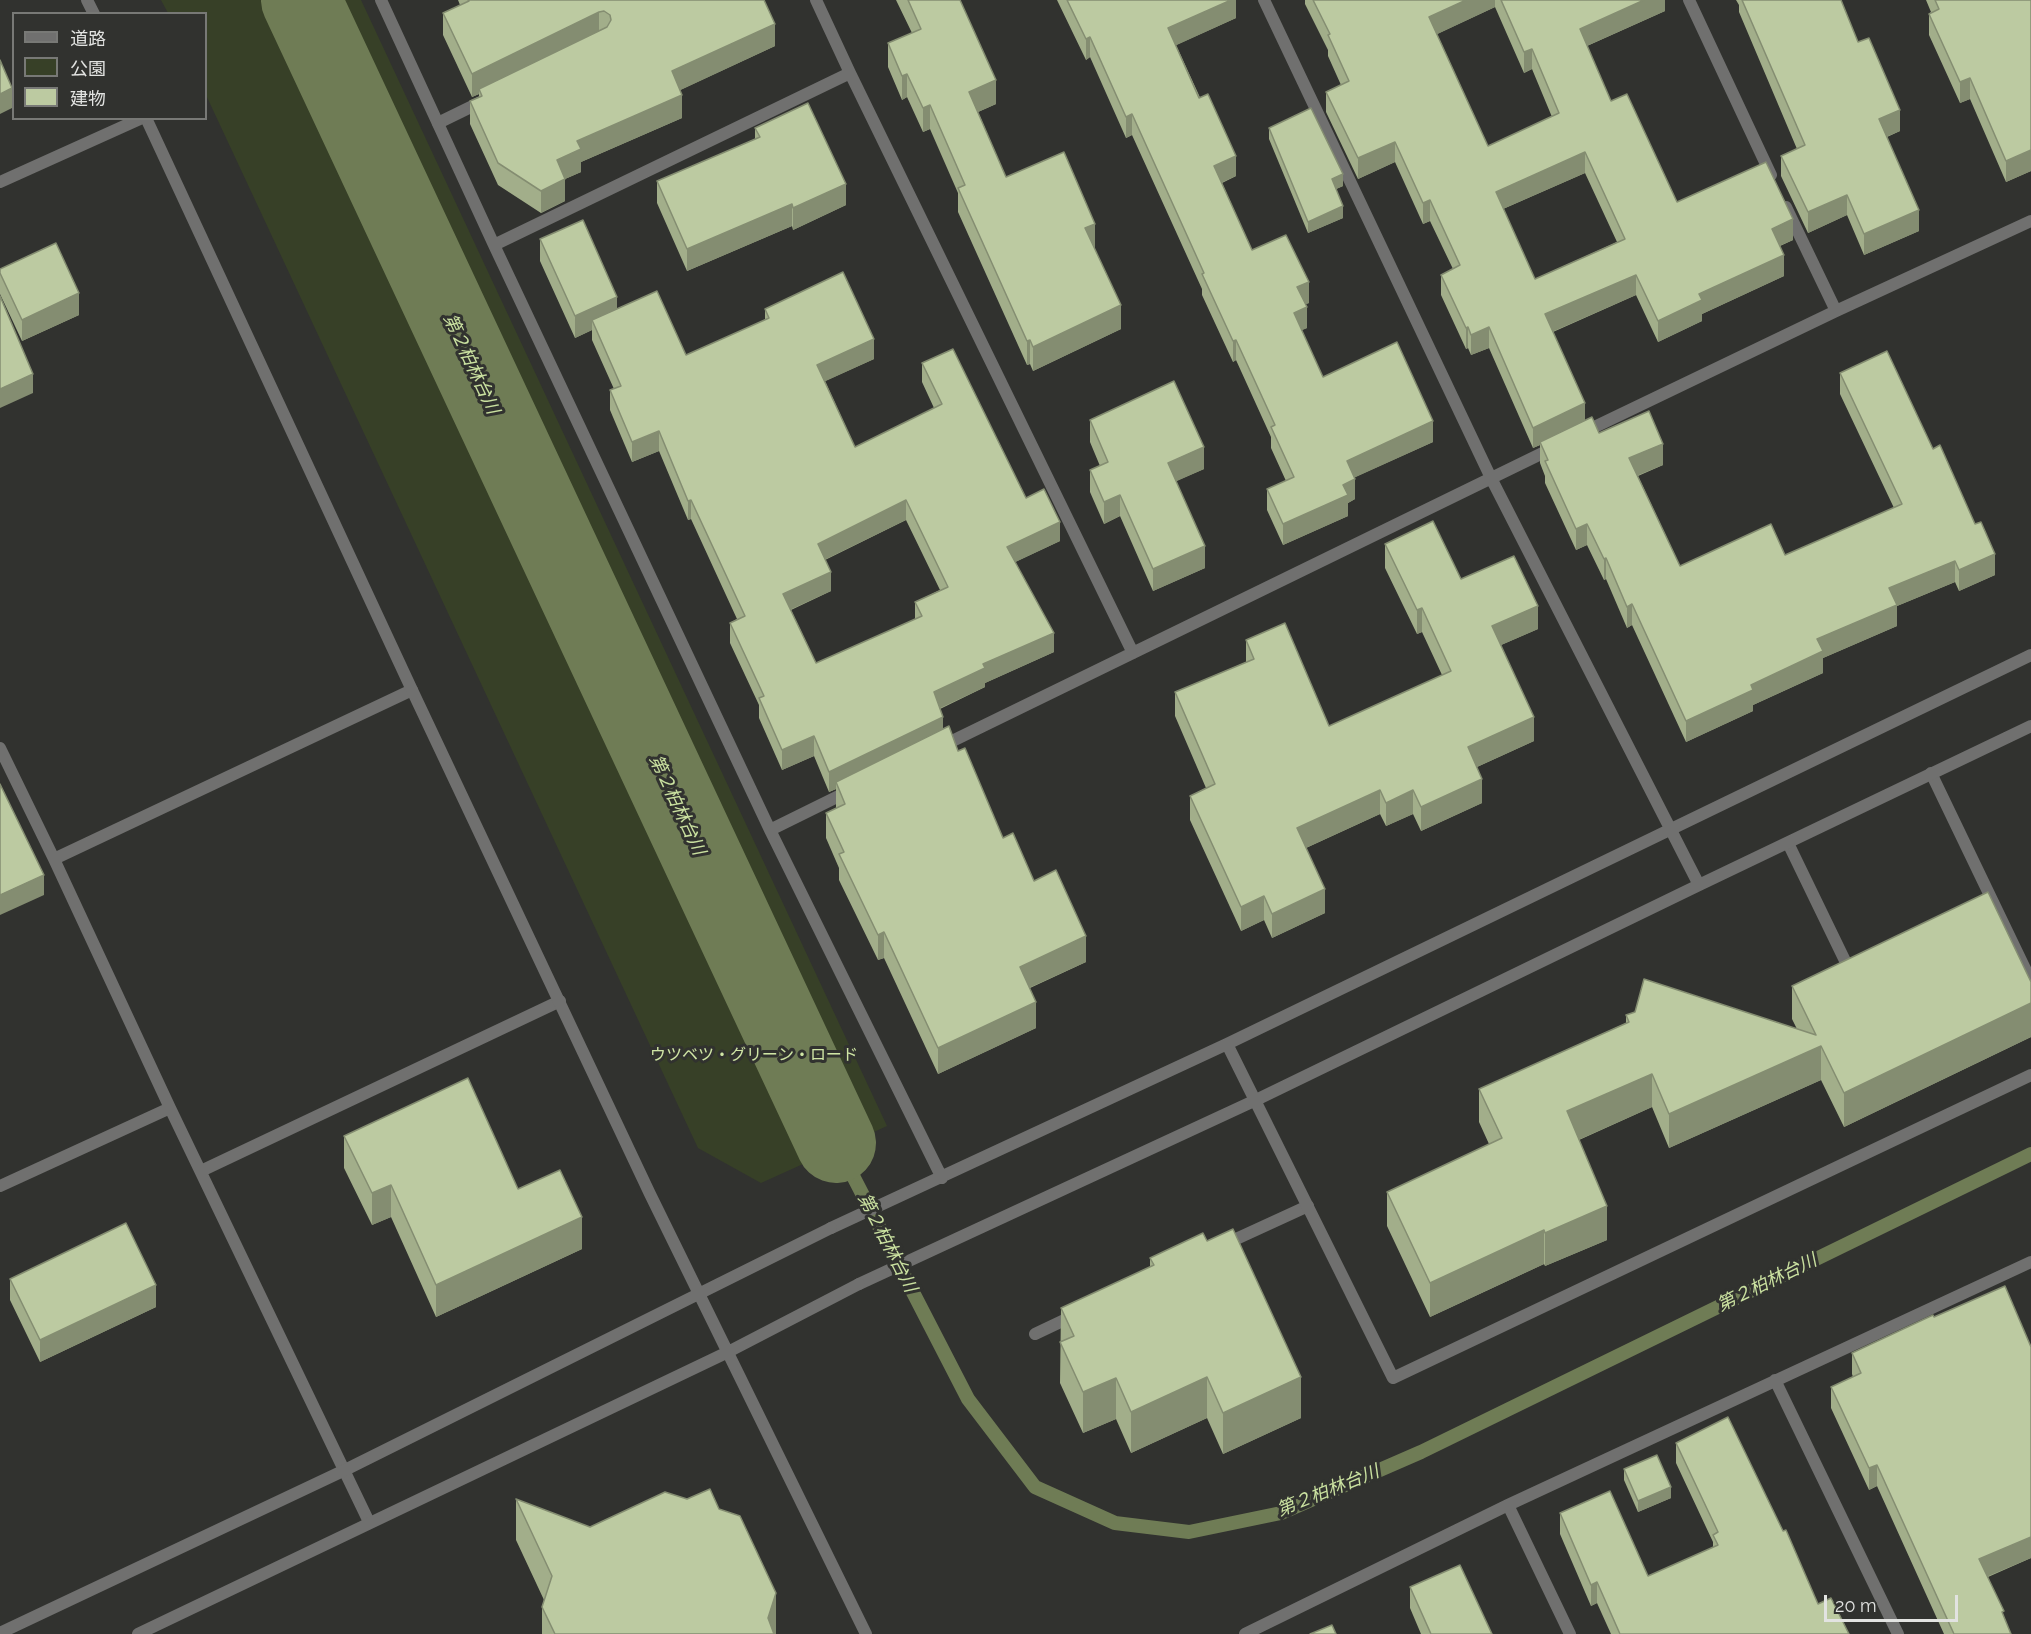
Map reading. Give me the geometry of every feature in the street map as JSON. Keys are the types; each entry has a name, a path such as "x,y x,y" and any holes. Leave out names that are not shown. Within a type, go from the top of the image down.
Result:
{"street":[{"path":"381,0 770,830 942,1178"},
{"path":"816,0 1133,653"},
{"path":"1264,0 1491,477 1699,885"},
{"path":"1689,0 1836,311"},
{"path":"494,245 850,73"},
{"path":"438,123 489,97"},
{"path":"0,182 140,120"},
{"path":"145,120 650,1194 866,1634"},
{"path":"930,752 1491,477 2031,220"},
{"path":"0,1633 345,1470 831,1228 1227,1044 2031,655"},
{"path":"54,859 412,690"},
{"path":"138,1634 728,1352 858,1284 1256,1100 2031,726"},
{"path":"0,748 369,1522"},
{"path":"1931,773 1987,903 2031,981"},
{"path":"770,830 855,788"},
{"path":"1788,843 1849,969 1869,959"},
{"path":"201,1171 560,1001"},
{"path":"1227,1044 1393,1378 2031,1075"},
{"path":"0,1186 170,1108"},
{"path":"1213,1250 1308,1206"},
{"path":"1245,1634 1508,1505 2031,1262"},
{"path":"1035,1334 1088,1309"},
{"path":"1775,1380 1898,1634"},
{"path":"1508,1505 1570,1634"}],"green space":[{"name":"ウツベツ・グリーン・ロード","path":"161,0 361,0 887,1126 761,1183 698,1148 207,97 207,12 167,12"}],"building":[{"path":"468,0 764,0 775,24 672,71 682,95 577,141 581,149 557,160 565,179 541,191 498,163 470,101 482,96 479,89 607,27 611,20 610,15 604,11 599,12 472,74 443,13"},
{"path":"908,0 960,0 996,80 969,92 1006,177 1064,152 1095,224 1085,228 1121,305 1033,347 1030,340 1027,341 958,188 965,185 930,105 923,108 907,74 902,76 888,43 921,29"},
{"path":"1067,0 1231,0 1168,28 1199,98 1208,94 1236,156 1214,166 1252,250 1286,235 1309,282 1297,287 1307,307 1294,313 1323,377 1397,342 1433,421 1347,461 1355,479 1343,485 1348,495 1283,524 1267,489 1294,477 1271,427 1275,425 1236,340 1233,341 1202,274 1204,273 1132,114 1126,117 1090,37 1086,39"},
{"path":"1313,0 1466,0 1429,17 1488,146 1559,113 1532,49 1524,52 1501,0 1644,0 1580,29 1611,101 1627,94 1677,202 1766,162 1793,219 1772,229 1784,255 1699,294 1702,300 1658,321 1636,275 1545,314 1585,403 1533,428 1489,327 1471,335 1468,327 1466,328 1441,275 1460,265 1430,200 1423,203 1395,142 1358,158 1326,92 1349,81 1328,35 1330,34","holes":["1585,152 1625,239 1535,279 1496,192"]},
{"path":"1742,0 1841,0 1858,42 1869,38 1900,110 1879,119 1919,210 1864,234 1847,195 1808,212 1781,156 1805,145"},
{"path":"1935,0 2031,0 2031,150 2006,161 1970,78 1960,82 1929,14 1939,9"},
{"path":"0,60 12,88 0,94"},
{"path":"808,103 846,184 793,208 792,204 687,249 657,181 760,137 755,128"},
{"path":"1311,108 1343,174 1332,179 1343,206 1308,222 1269,128"},
{"path":"583,220 617,297 575,316 540,239"},
{"path":"56,243 79,293 22,320 0,269"},
{"path":"843,272 874,339 817,365 855,447 942,404 922,363 953,349 1026,498 1044,489 1060,522 1007,547 1054,633 983,664 985,668 934,692 943,717 829,772 814,736 782,750 759,698 764,696 730,623 745,616 691,500 688,501 659,431 632,442 610,390 621,386 592,320 657,291 686,355 769,318 765,309","holes":["906,500 948,587 915,602 922,616 816,663 783,594 831,572 818,544"]},
{"path":"0,296 33,374 0,389"},
{"path":"1887,351 1933,449 1940,445 1975,524 1981,522 1995,554 1959,570 1955,561 1889,588 1897,605 1817,639 1823,651 1751,685 1753,690 1686,721 1632,604 1627,607 1606,558 1604,559 1587,524 1576,529 1545,461 1548,460 1540,442 1592,417 1599,433 1649,411 1663,444 1629,458 1680,566 1771,524 1785,555 1902,504 1840,373"},
{"path":"1174,381 1204,447 1168,463 1205,546 1153,569 1120,495 1104,502 1090,470 1108,462 1090,420"},
{"path":"1433,521 1461,579 1514,556 1538,606 1492,626 1534,717 1468,747 1482,779 1421,807 1413,790 1386,803 1380,790 1297,828 1325,889 1272,914 1264,896 1241,907 1190,796 1215,784 1175,692 1254,659 1246,640 1285,623 1329,726 1451,671 1422,608 1417,610 1385,544"},
{"path":"949,726 958,751 965,748 1003,838 1013,833 1034,881 1056,870 1086,936 1020,967 1036,1002 938,1048 884,932 878,935 839,854 844,852 826,813 845,804 836,782"},
{"path":"0,784 44,875 0,895"},
{"path":"1988,892 2031,982 2031,1003 1844,1093 1821,1046 1669,1114 1652,1074 1567,1111 1607,1206 1545,1233 1544,1230 1430,1283 1387,1192 1502,1138 1479,1089 1629,1022 1626,1015 1635,1012 1644,979 1816,1035 1792,986"},
{"path":"468,1078 518,1189 560,1170 582,1217 436,1285 391,1185 372,1193 344,1136"},
{"path":"126,1223 156,1285 40,1340 10,1279"},
{"path":"1233,1229 1301,1377 1223,1413 1207,1377 1131,1412 1116,1378 1083,1392 1060,1342 1074,1336 1061,1308 1154,1265 1150,1258 1203,1233 1207,1241"},
{"path":"2005,1286 2031,1347 2031,1537 1979,1559 2004,1611 2002,1612 2011,1634 1954,1634 1877,1465 1869,1468 1831,1387 1861,1373 1852,1353 1933,1315 1934,1317"},
{"path":"1728,1417 1783,1531 1786,1530 1818,1604 1831,1598 1849,1634 1620,1634 1597,1582 1591,1585 1560,1513 1610,1491 1648,1576 1718,1545 1713,1535 1718,1532 1676,1443"},
{"path":"1657,1455 1671,1487 1638,1501 1624,1469"},
{"path":"710,1489 719,1509 740,1516 776,1593 768,1618 774,1634 555,1634 542,1607 552,1576 516,1499 590,1527 665,1492 687,1499"},
{"path":"1460,1565 1492,1634 1431,1634 1410,1587"},
{"path":"1332,1625 1336,1634 1310,1634"}],"waterway":[{"name":"第２柏林台川","path":"301,0 836,1143"},
{"name":"第２柏林台川","path":"836,1143 968,1399 1035,1487 1115,1523 1189,1532 1281,1513 1421,1452 2031,1154"}]}
